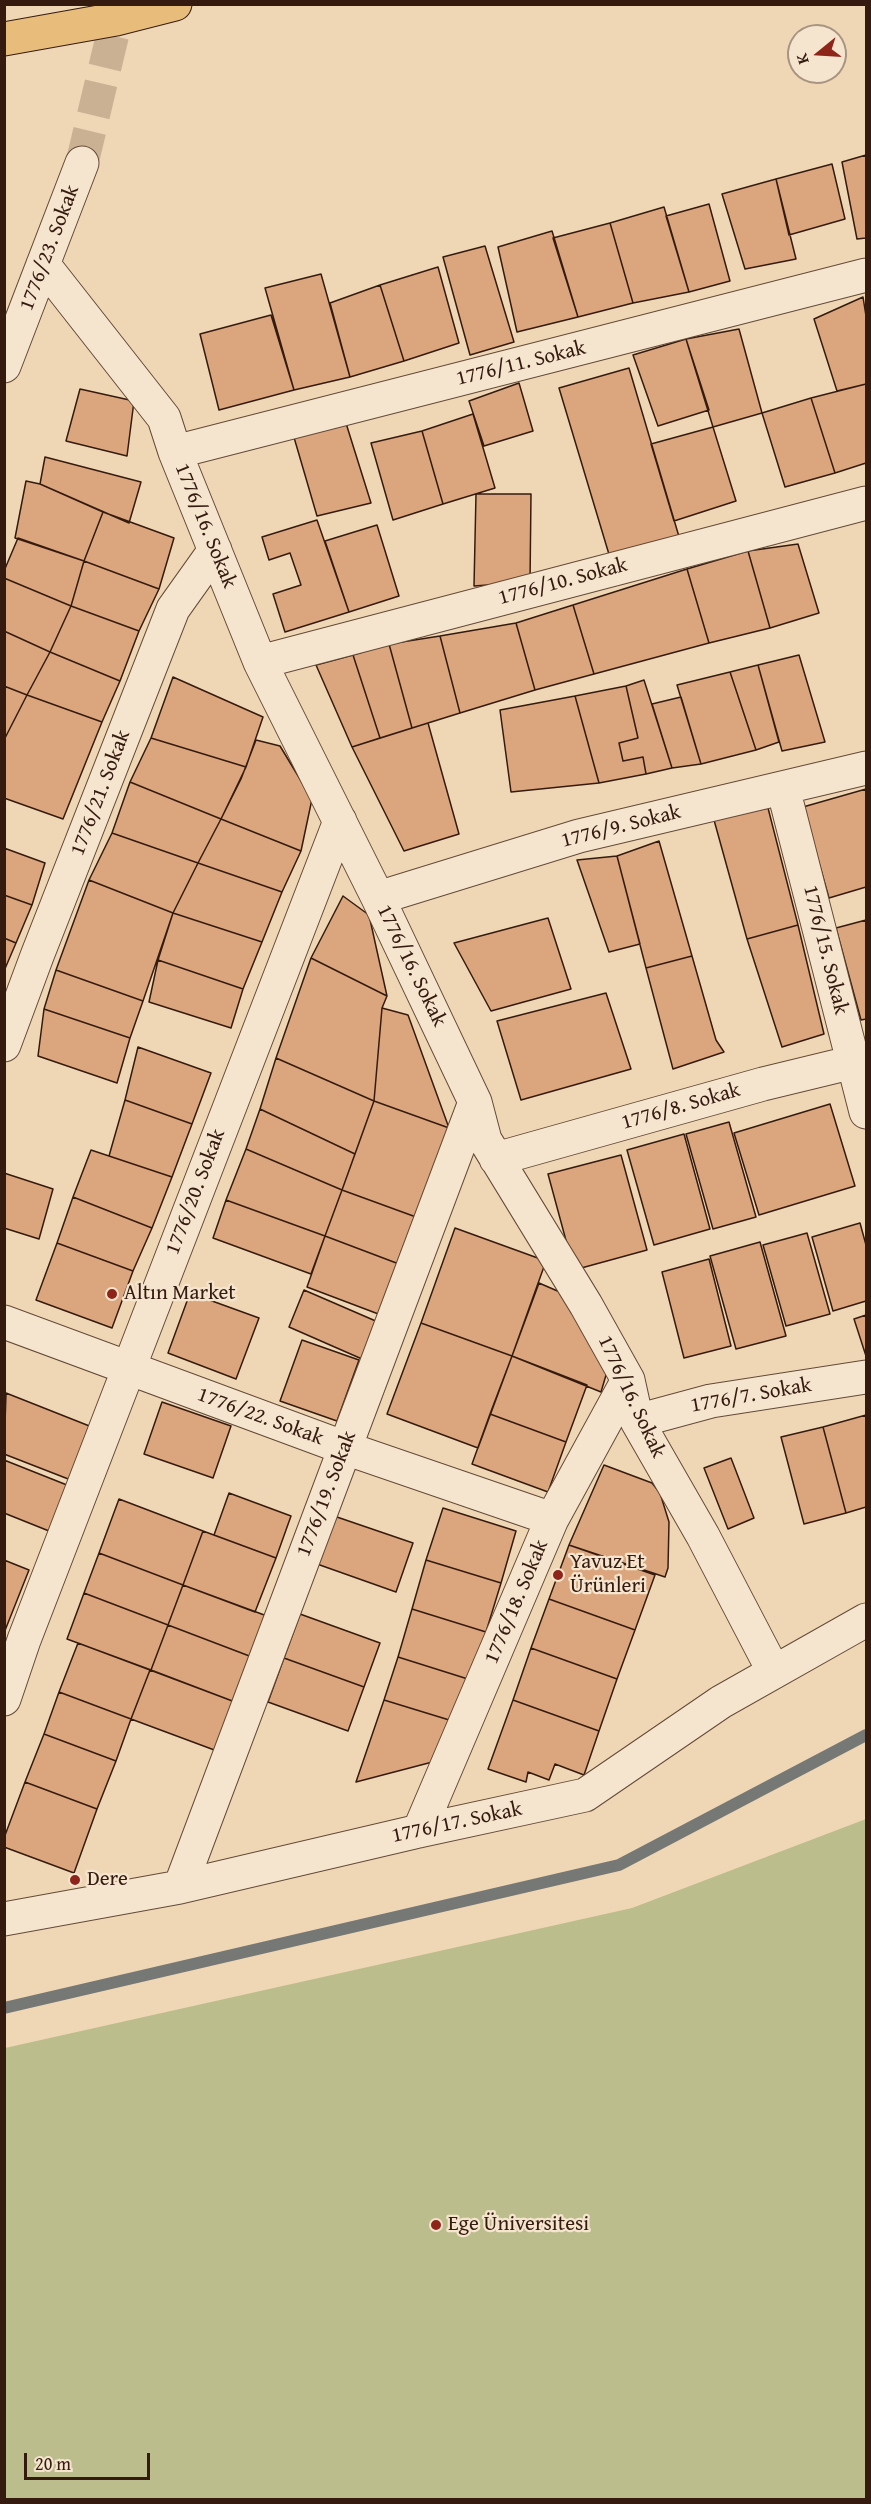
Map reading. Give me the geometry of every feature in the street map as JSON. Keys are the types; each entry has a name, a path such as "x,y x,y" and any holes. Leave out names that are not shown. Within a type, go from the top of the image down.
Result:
{"highway":[{"path":"4,39 116,19 175,4"}],"street":[{"name":"1776/23. Sokak","path":"4,366 82,163"},
{"name":"1776/16. Sokak","path":"44,264 164,418 175,452 260,662 378,898 476,1102 485,1140 586,1305 628,1380 637,1421 704,1536 774,1672"},
{"name":"1776/11. Sokak","path":"175,452 867,275"},
{"name":"1776/10. Sokak","path":"260,662 867,503"},
{"name":"1776/21. Sokak","path":"4,1045 173,609 215,550"},
{"name":"1776/9. Sokak","path":"378,898 579,836 867,768"},
{"name":"1776/15. Sokak","path":"783,788 860,1060 867,1112"},
{"name":"1776/20. Sokak","path":"4,1699 24,1640 340,821"},
{"name":"1776/8. Sokak","path":"496,1159 764,1084 860,1060"},
{"name":"1776/19. Sokak","path":"180,1887 476,1102"},
{"name":"1776/22. Sokak","path":"4,1322 345,1448 552,1519"},
{"name":"1776/7. Sokak","path":"637,1421 711,1401 867,1377"},
{"name":"1776/18. Sokak","path":"419,1831 552,1519 628,1380"},
{"name":"1776/17. Sokak","path":"4,1919 180,1887 585,1795 721,1702 867,1620"}],"green space":[{"name":"Ege Üniversitesi","path":"866,1819 866,2499 5,2499 5,2048 632,1908"}],"building":[{"path":"866,155 866,238 857,239 842,162"},
{"path":"832,164 845,219 789,235 776,179"},
{"path":"776,179 796,259 745,269 722,194"},
{"path":"709,204 730,281 689,292 666,216"},
{"path":"664,207 689,292 633,303 610,223"},
{"path":"610,223 633,303 578,317 553,238"},
{"path":"552,231 578,317 517,332 498,247"},
{"path":"485,246 514,342 470,355 443,257"},
{"path":"438,267 459,343 404,361 380,285"},
{"path":"321,274 350,377 294,390 265,288"},
{"path":"380,285 404,361 350,377 330,303"},
{"path":"863,297 866,316 866,384 837,391 814,319"},
{"path":"271,315 294,390 219,410 200,334"},
{"path":"739,329 762,413 713,427 686,339"},
{"path":"686,339 709,410 658,426 633,355"},
{"path":"629,368 680,540 611,561 559,388"},
{"path":"519,383 533,431 484,446 469,401"},
{"path":"866,384 866,463 835,473 811,398"},
{"path":"80,389 134,401 127,456 66,441"},
{"path":"811,398 835,473 785,487 762,413"},
{"path":"473,414 495,488 443,504 422,431"},
{"path":"345,420 371,503 317,516 293,434"},
{"path":"713,427 736,501 674,521 651,444"},
{"path":"422,431 443,504 393,520 371,443"},
{"path":"45,457 141,482 129,523 40,484"},
{"path":"26,481 40,484 103,512 84,561 15,538"},
{"path":"476,494 531,494 530,582 474,586"},
{"path":"103,512 174,538 159,589 84,561"},
{"path":"317,520 349,612 285,632 273,594 301,585 290,553 269,560 262,537"},
{"path":"377,525 399,596 349,612 325,541"},
{"path":"18,538 84,561 71,606 4,578 4,571"},
{"path":"798,544 819,613 770,628 748,551"},
{"path":"748,551 770,628 709,643 687,569"},
{"path":"84,561 159,589 139,631 71,606"},
{"path":"687,569 709,643 594,674 573,605"},
{"path":"4,578 71,606 50,652 4,631"},
{"path":"573,605 594,674 535,690 516,623"},
{"path":"71,606 139,631 120,681 50,652"},
{"path":"516,623 535,690 460,713 440,636"},
{"path":"4,631 50,652 27,695 4,686"},
{"path":"440,636 460,713 412,728 389,644"},
{"path":"389,644 412,728 380,738 353,655"},
{"path":"50,652 120,681 102,722 27,695"},
{"path":"353,655 380,738 352,747 316,665"},
{"path":"799,655 825,742 782,751 758,665"},
{"path":"758,665 779,742 756,750 730,672"},
{"path":"730,672 756,750 701,764 677,685"},
{"path":"173,677 263,717 246,767 151,738"},
{"path":"644,680 672,768 646,774 643,757 623,761 619,743 638,738 626,686"},
{"path":"4,686 27,695 4,740"},
{"path":"626,686 638,738 619,743 623,761 643,757 646,774 599,783 575,696"},
{"path":"27,695 102,722 63,819 4,798 4,740"},
{"path":"575,696 599,783 511,792 500,710"},
{"path":"681,697 701,764 672,768 652,704"},
{"path":"428,723 459,834 404,851 352,747"},
{"path":"151,738 246,767 221,819 130,782"},
{"path":"256,740 280,746 312,799 301,851 221,819 241,779"},
{"path":"130,782 221,819 198,863 112,833"},
{"path":"866,789 866,887 829,898 803,807"},
{"path":"768,808 798,925 747,939 714,820"},
{"path":"221,819 301,851 282,892 198,863"},
{"path":"112,833 198,863 173,913 89,880"},
{"path":"659,841 692,956 646,968 617,856"},
{"path":"4,848 45,863 32,905 4,895"},
{"path":"617,856 640,944 609,952 577,860"},
{"path":"198,863 282,892 262,942 173,913"},
{"path":"89,880 173,913 143,1001 56,970"},
{"path":"4,895 32,905 16,943 4,938"},
{"path":"343,896 369,915 387,996 311,958"},
{"path":"173,913 262,942 243,989 158,960"},
{"path":"548,918 571,989 491,1011 454,943"},
{"path":"866,920 866,1019 861,1020 836,928"},
{"path":"798,925 824,1034 782,1047 747,939"},
{"path":"4,938 16,943 4,971"},
{"path":"692,956 716,1040 724,1052 673,1069 646,968"},
{"path":"311,958 387,996 382,1008 374,1101 276,1058"},
{"path":"158,960 243,989 231,1028 149,1002"},
{"path":"56,970 143,1001 130,1038 44,1009"},
{"path":"606,993 631,1069 521,1100 497,1021"},
{"path":"382,1008 408,1015 449,1128 374,1101"},
{"path":"44,1009 130,1038 117,1083 38,1056"},
{"path":"138,1047 211,1073 192,1124 125,1100"},
{"path":"276,1058 374,1101 355,1154 260,1109"},
{"path":"125,1100 192,1124 172,1177 109,1156"},
{"path":"374,1101 449,1128 416,1217 342,1190"},
{"path":"830,1104 855,1186 759,1215 734,1133"},
{"path":"260,1109 355,1154 342,1190 246,1149"},
{"path":"729,1122 756,1217 713,1229 686,1134"},
{"path":"684,1134 710,1229 654,1245 627,1150"},
{"path":"246,1149 342,1190 325,1236 226,1200"},
{"path":"91,1150 172,1177 152,1228 73,1197"},
{"path":"621,1155 647,1250 574,1270 548,1174"},
{"path":"4,1173 53,1189 39,1239 4,1228"},
{"path":"342,1190 416,1217 399,1264 325,1236"},
{"path":"73,1197 152,1228 133,1271 57,1243"},
{"path":"226,1200 325,1236 311,1274 213,1238"},
{"path":"860,1223 866,1245 866,1301 833,1311 812,1237"},
{"path":"455,1228 546,1261 512,1356 421,1323"},
{"path":"807,1233 830,1314 786,1326 763,1245"},
{"path":"325,1236 399,1264 381,1315 307,1287"},
{"path":"760,1242 786,1336 736,1349 710,1256"},
{"path":"57,1243 133,1271 112,1328 36,1300"},
{"path":"709,1259 731,1346 684,1358 662,1272"},
{"path":"539,1283 576,1299 609,1365 601,1392 512,1356"},
{"path":"304,1290 378,1322 362,1359 289,1327"},
{"path":"190,1293 259,1318 236,1379 168,1353"},
{"path":"866,1315 866,1356 854,1319"},
{"path":"421,1323 512,1356 478,1448 387,1414"},
{"path":"302,1340 359,1360 337,1421 280,1401"},
{"path":"512,1356 587,1385 566,1442 490,1414"},
{"path":"6,1393 97,1429 76,1482 4,1454"},
{"path":"162,1402 231,1426 213,1478 144,1454"},
{"path":"490,1414 566,1442 548,1492 472,1464"},
{"path":"866,1415 866,1507 846,1513 823,1427"},
{"path":"823,1427 846,1513 804,1524 781,1437"},
{"path":"731,1458 754,1518 728,1529 704,1468"},
{"path":"4,1460 77,1489 59,1535 4,1513"},
{"path":"604,1465 652,1483 660,1493 669,1522 668,1568 665,1577 569,1545"},
{"path":"229,1493 291,1516 276,1558 214,1535"},
{"path":"119,1499 203,1531 183,1585 99,1553"},
{"path":"443,1508 516,1531 501,1583 426,1560"},
{"path":"334,1516 413,1543 396,1592 317,1564"},
{"path":"203,1531 276,1558 255,1612 183,1585"},
{"path":"569,1545 655,1575 635,1630 549,1599"},
{"path":"99,1553 183,1585 168,1625 84,1593"},
{"path":"4,1560 29,1570 4,1633"},
{"path":"426,1560 501,1583 486,1632 412,1609"},
{"path":"183,1585 267,1616 252,1657 168,1625"},
{"path":"84,1593 168,1625 151,1670 67,1639"},
{"path":"549,1599 635,1630 617,1679 531,1648"},
{"path":"412,1609 486,1632 471,1680 398,1657"},
{"path":"300,1614 380,1643 364,1687 284,1658"},
{"path":"168,1625 252,1657 235,1702 151,1670"},
{"path":"78,1643 150,1670 131,1719 59,1692"},
{"path":"531,1648 617,1679 599,1731 513,1700"},
{"path":"398,1657 471,1680 459,1723 384,1700"},
{"path":"284,1658 364,1687 348,1731 268,1702"},
{"path":"150,1670 235,1702 217,1751 131,1719"},
{"path":"59,1692 131,1719 116,1761 44,1734"},
{"path":"384,1700 459,1723 440,1760 356,1782"},
{"path":"513,1700 599,1731 584,1775 555,1764 549,1780 528,1772 526,1782 488,1769"},
{"path":"44,1734 116,1761 97,1809 25,1782"},
{"path":"25,1782 97,1809 74,1873 4,1847 4,1838"}],"waterway":[{"path":"4,2008 619,1865 866,1735"}],"tunnel":[{"path":"82,163 120,4"}],"place":[{"name":"Altın Market","path":"112,1294"},
{"name":"Yavuz Et Ürünleri","path":"558,1575"},
{"name":"Dere","path":"75,1880"},
{"name":"Ege Üniversitesi","path":"436,2225"}]}
